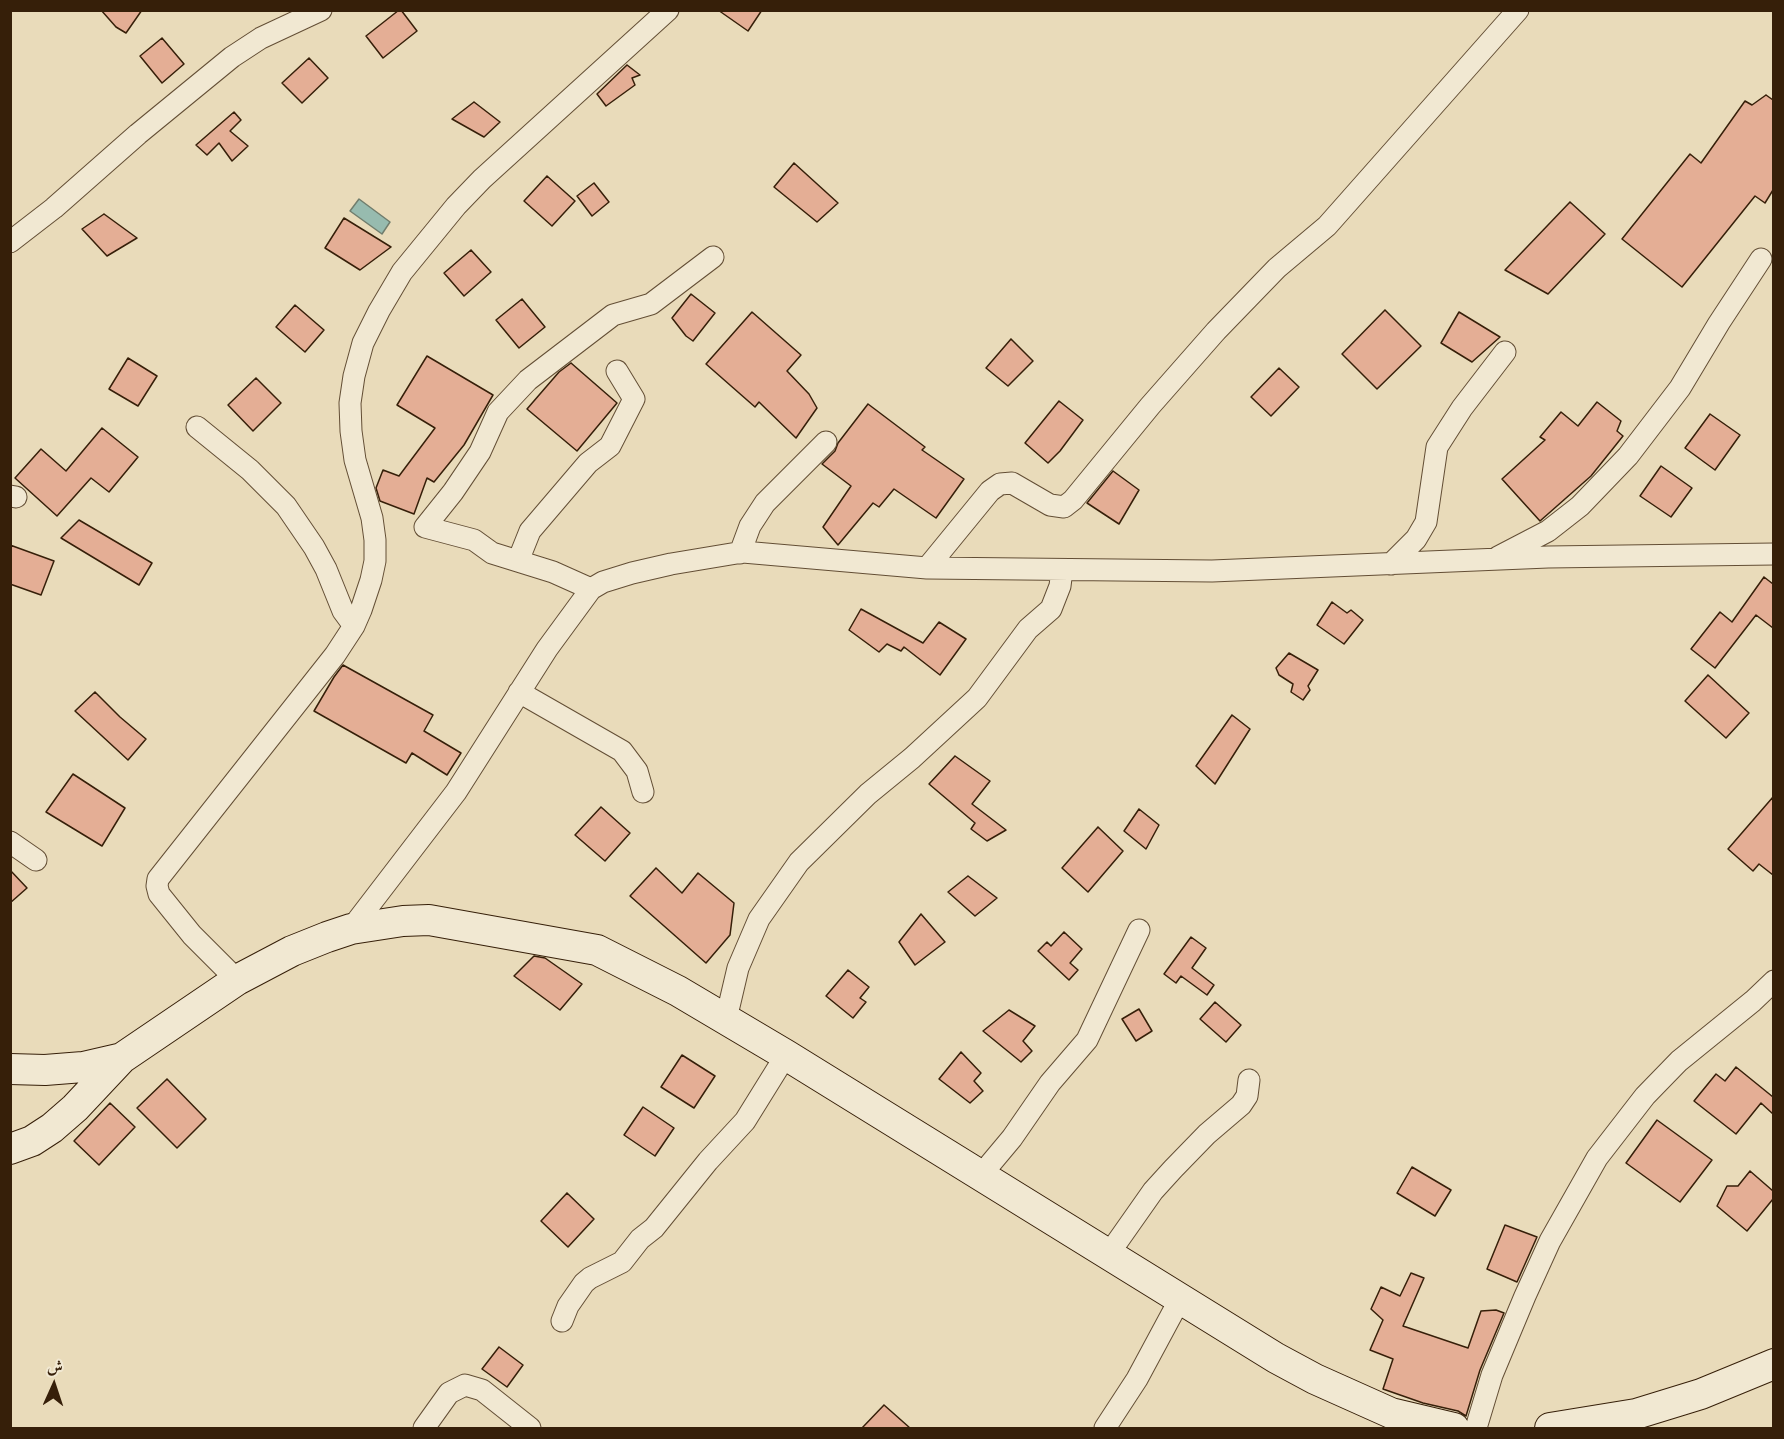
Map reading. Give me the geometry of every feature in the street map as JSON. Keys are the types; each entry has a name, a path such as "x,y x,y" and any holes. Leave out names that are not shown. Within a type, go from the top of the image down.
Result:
{"street":[{"path":"10,242 54,208 138,134 232,57 261,39 321,10"},
{"path":"237,980 192,935 159,894 158,879 335,655 354,626 371,580 375,561 372,518 355,460 351,431 350,403 354,376 363,343 378,311 402,272 456,206 482,179 668,10"},
{"path":"927,568 990,491 1000,484 1012,483 1050,505 1064,507 1073,500 1150,406 1216,331 1277,268 1327,226 1518,10"},
{"path":"591,589 553,572 492,553 474,540 424,527 453,492 480,452 498,412 528,380 613,315 651,304 713,257"},
{"path":"1492,560 1556,525 1580,506 1628,456 1680,388 1761,259"},
{"path":"1390,564 1416,539 1426,522 1437,447 1462,408 1505,352"},
{"path":"518,561 530,531 588,463 610,446 634,399 617,370"},
{"path":"197,427 250,470 286,506 314,547 326,569 343,611 354,626"},
{"path":"740,553 750,526 765,503 826,442"},
{"path":"351,929 456,792 547,649 591,589 603,582 642,571 740,553 927,568 1212,571 1492,560 1773,554"},
{"path":"726,1019 738,968 759,919 799,862 868,794 912,758 977,698 1028,628 1051,609 1060,586 1062,570"},
{"path":"519,692 622,751 637,771 643,792"},
{"path":"10,842 36,860"},
{"path":"10,1149 32,1141 52,1128 75,1108 122,1058 237,980 292,951 351,929 403,921 429,920 597,950 678,991 786,1055 1276,1358 1391,1413 1455,1428"},
{"path":"981,1175 1012,1138 1050,1083 1087,1040 1139,930"},
{"path":"1476,1428 1492,1375 1525,1296 1550,1241 1597,1158 1645,1096 1679,1061 1753,1001 1773,981"},
{"path":"562,1321 568,1306 584,1283 622,1262 745,1121 786,1055"},
{"path":"10,1069 45,1070 83,1067 122,1058"},
{"path":"1108,1254 1153,1191 1207,1134 1241,1105 1247,1096 1249,1080"},
{"path":"1105,1428 1137,1379 1180,1299"},
{"path":"1550,1428 1635,1414 1701,1394 1773,1364"},
{"path":"424,1428 449,1393 465,1385 482,1389 530,1428"}],"water":[{"path":"359,199 390,222 382,234 350,211"}],"building":[{"path":"101,10 142,10 126,33 116,27"},
{"path":"399,10 417,31 383,58 366,36"},
{"path":"718,10 762,10 748,31"},
{"path":"162,38 184,64 162,83 140,56"},
{"path":"309,58 328,78 302,103 282,83"},
{"path":"627,65 640,75 632,78 635,85 606,106 597,94"},
{"path":"1766,95 1773,100 1773,190 1765,203 1755,196 1682,287 1622,239 1690,154 1701,163 1745,101 1752,105"},
{"path":"474,102 500,122 484,137 452,119"},
{"path":"234,112 241,120 230,131 248,146 232,161 219,143 207,155 196,145"},
{"path":"794,163 838,203 817,222 774,187"},
{"path":"547,176 575,201 552,226 524,201"},
{"path":"594,183 609,202 592,216 577,196"},
{"path":"1570,202 1605,234 1548,294 1505,270"},
{"path":"104,214 137,238 107,256 82,229"},
{"path":"344,218 391,247 360,270 325,248"},
{"path":"471,250 491,272 464,296 444,273"},
{"path":"691,294 715,313 693,341 672,318"},
{"path":"522,299 545,327 519,348 496,320"},
{"path":"295,305 324,330 305,352 276,327"},
{"path":"1385,310 1421,346 1377,389 1342,354"},
{"path":"752,312 801,355 787,371 809,394 817,408 796,438 759,402 755,407 706,364"},
{"path":"1459,312 1500,337 1472,362 1441,343"},
{"path":"1011,339 1033,361 1008,386 986,368"},
{"path":"427,356 493,395 464,445 434,482 427,478 414,514 380,501 376,488 383,470 399,476 435,428 397,405"},
{"path":"128,358 157,376 138,406 109,389"},
{"path":"571,363 617,403 577,451 527,409 559,372"},
{"path":"1279,368 1299,387 1271,416 1251,397"},
{"path":"256,378 281,403 253,431 228,405"},
{"path":"1059,401 1083,420 1048,463 1025,443"},
{"path":"1597,402 1621,421 1617,431 1623,436 1591,476 1540,521 1502,479 1545,440 1540,437 1561,412 1578,426"},
{"path":"868,404 925,447 922,450 964,479 936,518 894,489 879,507 873,503 838,545 823,527 851,486 822,464 835,451 838,443"},
{"path":"1710,414 1740,435 1715,470 1685,448"},
{"path":"102,428 138,457 109,492 91,478 57,516 15,478 41,449 66,471"},
{"path":"1661,466 1692,488 1671,517 1640,496"},
{"path":"1113,471 1139,490 1119,524 1087,503"},
{"path":"79,520 152,563 139,585 61,538"},
{"path":"10,545 54,561 41,595 10,584"},
{"path":"1764,577 1773,584 1773,628 1756,615 1715,668 1691,649 1720,612 1732,622"},
{"path":"1332,602 1347,613 1351,610 1363,620 1344,644 1317,625"},
{"path":"861,609 923,643 939,622 966,639 940,675 904,647 901,651 887,644 879,652 849,630"},
{"path":"1289,653 1318,670 1303,700 1291,692 1293,684 1279,675 1276,668"},
{"path":"343,665 433,715 424,731 461,753 447,775 412,753 406,763 314,711"},
{"path":"1708,675 1749,713 1726,738 1685,701"},
{"path":"95,692 146,739 128,760 75,711"},
{"path":"1232,715 1250,729 1215,784 1196,766"},
{"path":"955,756 990,781 972,804 1006,830 987,841 971,829 975,823 929,784"},
{"path":"73,774 125,808 102,846 46,812"},
{"path":"1773,797 1773,875 1759,864 1753,871 1728,849"},
{"path":"601,807 630,833 605,861 575,835"},
{"path":"1139,809 1159,825 1146,849 1124,831"},
{"path":"1098,827 1123,851 1088,892 1062,868"},
{"path":"656,868 682,893 698,873 734,903 730,935 706,963 630,896"},
{"path":"10,870 27,888 10,903"},
{"path":"968,876 997,898 975,916 948,892"},
{"path":"921,914 945,942 915,965 899,942"},
{"path":"1064,932 1082,949 1070,963 1078,970 1069,980 1038,951 1047,942 1051,946"},
{"path":"1191,937 1206,948 1192,968 1214,985 1207,995 1181,976 1176,983 1164,974"},
{"path":"534,956 545,958 582,984 560,1010 514,976"},
{"path":"848,970 869,987 860,998 866,1002 853,1018 826,996"},
{"path":"1215,1002 1241,1025 1226,1042 1200,1019"},
{"path":"1139,1009 1152,1031 1136,1041 1122,1019"},
{"path":"1009,1010 1035,1026 1023,1041 1032,1051 1021,1062 983,1031"},
{"path":"961,1052 981,1073 974,1081 983,1091 970,1103 939,1079"},
{"path":"682,1055 715,1076 694,1108 661,1087"},
{"path":"1736,1067 1773,1097 1773,1114 1761,1103 1736,1134 1694,1101 1716,1074 1725,1081"},
{"path":"167,1079 206,1119 177,1148 137,1108"},
{"path":"110,1103 135,1127 99,1165 74,1141"},
{"path":"643,1107 674,1128 655,1156 624,1135"},
{"path":"1657,1120 1712,1160 1680,1202 1626,1163"},
{"path":"1412,1167 1451,1190 1435,1216 1397,1193"},
{"path":"1750,1171 1773,1191 1773,1199 1747,1231 1717,1206 1727,1186 1738,1186"},
{"path":"567,1193 594,1219 568,1247 541,1221"},
{"path":"1505,1225 1537,1237 1517,1282 1487,1269"},
{"path":"1411,1273 1424,1278 1403,1326 1468,1348 1481,1311 1496,1310 1504,1313 1480,1370 1466,1416 1458,1411 1423,1403 1383,1389 1393,1359 1370,1350 1383,1320 1371,1309 1381,1287 1400,1296"},
{"path":"499,1347 523,1365 507,1387 482,1369"},
{"path":"884,1405 910,1428 862,1428"}]}
